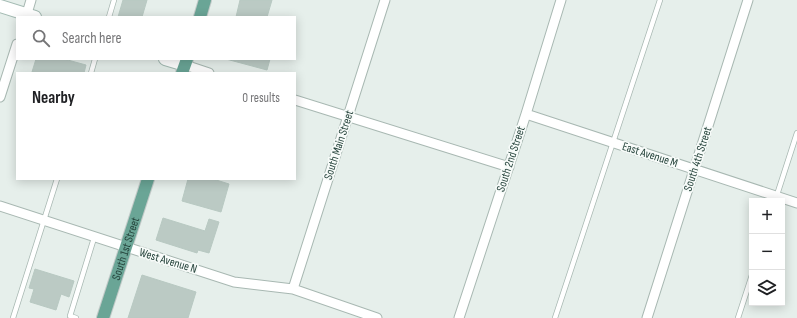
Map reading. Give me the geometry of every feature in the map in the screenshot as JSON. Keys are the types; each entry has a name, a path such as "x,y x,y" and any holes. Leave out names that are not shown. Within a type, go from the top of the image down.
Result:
{"main road":[{"path":"200,16 205,0"},
{"name":"South 1st Street","path":"103,318 148,180"}],"street":[{"path":"0,6 29,16 31,0"},
{"name":"South Main Street","path":"293,290 385,0"},
{"name":"South 2nd Street","path":"459,318 526,114 561,0"},
{"name":"South 4th Street","path":"647,318 748,0"},
{"path":"0,98 16,47"},
{"path":"168,60 205,72"},
{"path":"296,100 509,167"},
{"name":"East Avenue M","path":"526,114 694,169 773,198"},
{"name":"East Avenue M","path":"785,201 797,203"},
{"name":"West Avenue N","path":"0,206 94,238 234,282 293,290 377,318"}],"lane":[{"path":"109,16 114,0"},
{"path":"555,318 660,0"},
{"path":"91,72 96,60"},
{"path":"776,198 797,133"},
{"path":"13,318 57,180"},
{"path":"76,318 70,316 94,238"},
{"path":"738,318 749,284"}],"building":[{"path":"123,0 147,0 142,16 118,16"},
{"path":"240,0 272,0 267,16 236,16"},
{"path":"36,60 68,60 86,65 84,72 32,72"},
{"path":"230,60 270,60 267,70"},
{"path":"188,180 216,180 229,184 221,212 182,201"},
{"path":"163,218 205,231 209,219 219,222 209,253 198,250 197,253 156,240"},
{"path":"35,269 74,281 69,297 61,294 56,310 30,302 34,289 29,288"},
{"path":"142,275 196,292 188,318 128,318"}]}
